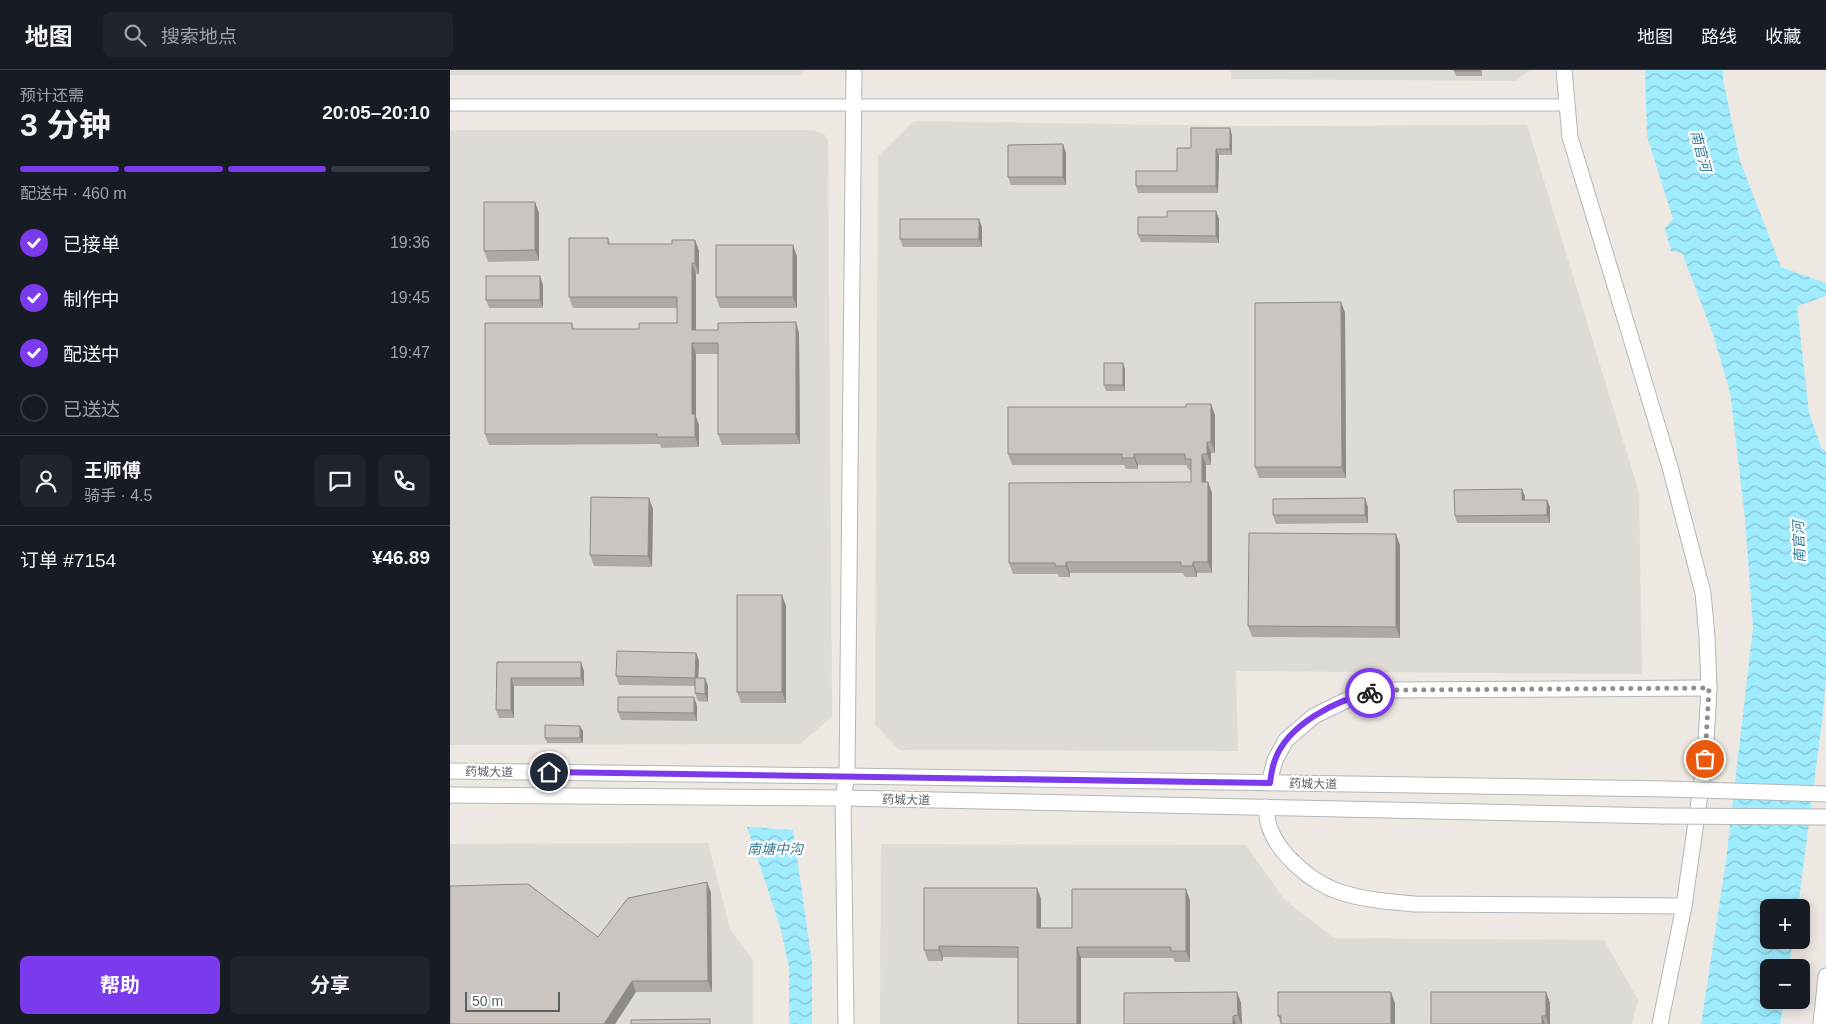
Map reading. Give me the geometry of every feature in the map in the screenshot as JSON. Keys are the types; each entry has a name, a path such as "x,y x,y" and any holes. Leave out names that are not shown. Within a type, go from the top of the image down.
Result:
{"main road":[{"path":"846,1024 844,798 847,776 854,70"},
{"path":"1564,70 1570,137 1670,467 1703,593 1709,688 1705,759 1684,906 1660,1024"},
{"path":"1270,783 1275,760 1286,740 1314,716 1353,697 1389,690 1709,688"},
{"name":"药城大道","path":"450,771 1667,789 1826,794"},
{"name":"药城大道","path":"450,795 844,798 1662,816 1826,817"},
{"path":"1266,808 1269,826 1279,846 1292,862 1315,880 1339,892 1377,901 1415,904 1684,906"},
{"path":"1821,1024 1826,976"}],"street":[{"path":"450,105 1567,105"}],"shaded area":[{"path":"450,70 805,70 799,75 450,75"},
{"path":"1231,70 1530,70 1516,81 1231,79"},
{"path":"914,121 1238,126 1527,125 1639,493 1642,674 1236,671 1238,751 899,750 875,724 878,156"},
{"path":"450,130 813,130 824,134 828,140 832,717 800,744 450,745"},
{"path":"708,843 730,929 753,960 753,1024 450,1024 450,844"},
{"path":"881,844 1246,845 1284,899 1334,938 1604,940 1638,1000 1632,1024 880,1024"}],"water":[{"name":"南官河","path":"1645,70 1723,70 1723,79 1740,161 1781,267 1826,283 1826,296 1797,306 1809,413 1822,449 1826,451 1826,677 1823,714 1799,899 1760,899 1760,949 1792,949 1790,959 1760,959 1760,1009 1782,1009 1780,1024 1701,1024 1726,861 1753,628 1745,518 1730,392 1713,334 1682,253 1671,251 1665,228 1673,219 1647,136"},
{"name":"南塘中沟","path":"747,827 793,830 812,962 812,1024 789,1024 789,967 780,926"}],"building":[{"path":"1480,70 1480,71 1454,71"},
{"path":"1191,128 1230,128 1230,149 1216,149 1216,186 1136,186 1136,171 1177,171 1177,148 1191,148"},
{"path":"1063,144 1063,177 1008,177 1008,145"},
{"path":"484,202 535,202 535,250 484,251"},
{"path":"1167,211 1216,211 1216,236 1138,235 1138,217 1167,217"},
{"path":"900,219 979,219 979,239 900,239"},
{"path":"569,238 608,238 608,244 672,244 672,240 695,240 695,263 692,263 692,330 718,330 718,323 796,322 796,434 718,434 718,343 692,343 692,414 695,414 695,437 657,437 657,434 485,434 485,323 572,323 572,329 639,329 639,323 677,323 677,297 569,297"},
{"path":"716,245 793,245 793,297 716,297"},
{"path":"486,276 540,276 540,300 486,300"},
{"path":"1341,302 1342,467 1255,467 1255,303"},
{"path":"1104,363 1123,363 1123,385 1104,385"},
{"path":"1186,404 1211,404 1211,442 1207,442 1207,454 1202,454 1202,482 1208,482 1208,562 1193,562 1193,566 1181,566 1181,562 1066,562 1066,566 1055,566 1055,563 1009,563 1009,483 1191,482 1191,459 1185,459 1185,454 1134,454 1134,458 1122,458 1122,454 1008,454 1008,407 1186,407"},
{"path":"1522,489 1522,500 1547,500 1547,515 1455,516 1454,490"},
{"path":"591,497 649,498 648,556 590,555"},
{"path":"1365,498 1365,515 1273,515 1273,499"},
{"path":"1249,533 1396,534 1396,627 1248,626"},
{"path":"737,595 782,595 782,692 737,692"},
{"path":"617,651 696,653 695,678 616,676"},
{"path":"497,662 581,662 581,678 511,678 511,710 496,710"},
{"path":"695,678 705,678 705,694 695,693"},
{"path":"618,697 694,697 694,713 618,712"},
{"path":"545,725 580,726 580,738 545,738"},
{"path":"707,882 708,981 632,981 604,1024 450,1024 450,886 528,884 598,937 628,898"},
{"path":"924,888 1037,888 1037,928 1072,928 1072,889 1186,889 1186,951 1171,951 1171,947 1077,947 1077,1024 1018,1024 1018,947 939,946 939,950 924,950"},
{"path":"1237,992 1238,1015 1233,1016 1233,1024 1124,1024 1124,993"},
{"path":"1278,992 1391,992 1391,1024 1281,1024 1281,1016 1278,1016"},
{"path":"1431,992 1546,992 1546,1016 1542,1016 1542,1024 1431,1024"},
{"path":"710,1019 710,1024 631,1024 631,1020"}],"way so far":[{"path":"1370,693 1389,690 1709,688 1705,759"}],"route":[{"path":"549,772 1270,783 1275,760 1286,740 1314,716 1353,697 1370,693"}]}
